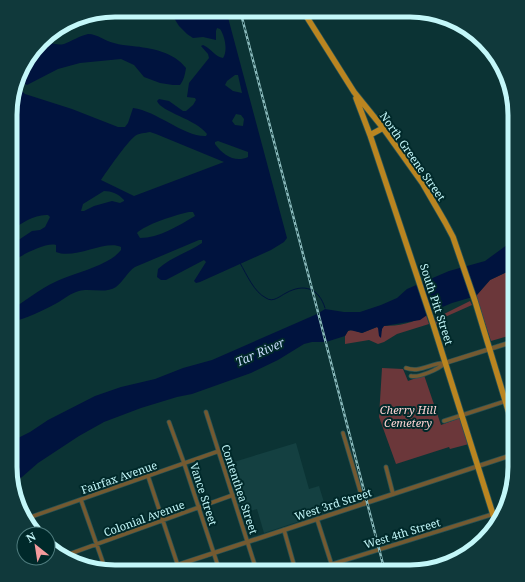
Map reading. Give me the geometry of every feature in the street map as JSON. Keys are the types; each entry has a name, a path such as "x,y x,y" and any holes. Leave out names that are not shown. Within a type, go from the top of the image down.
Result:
{"main road":[{"name":"North Greene Street","path":"307,17 354,92 383,128 424,184 439,209 453,237 475,301 508,411"},
{"name":"South Pitt Street","path":"354,92 370,134 432,322 493,515"},
{"path":"370,134 383,128"}],"street":[{"path":"411,376 406,368 413,371 445,363 508,343"},
{"path":"411,376 414,377 429,372 441,367 445,363"},
{"path":"427,367 429,372"},
{"path":"411,376 413,371"},
{"path":"444,421 508,400"},
{"name":"Contenthea Street","path":"206,412 255,565"},
{"name":"Vance Street","path":"169,422 218,565"},
{"path":"343,433 364,504"},
{"name":"Fairfax Avenue","path":"31,517 219,451"},
{"name":"West 3rd Street","path":"178,564 508,456"},
{"path":"386,467 393,494"},
{"path":"148,476 178,564"},
{"name":"Colonial Avenue","path":"70,554 233,495"},
{"path":"81,500 104,564"},
{"name":"West 4th Street","path":"326,565 496,514"},
{"path":"317,519 332,563"},
{"path":"284,530 294,565"}],"shaded area":[{"path":"296,443 309,489 319,486 327,512 264,533 257,509 241,514 224,465"}],"green space":[{"path":"508,271 508,336 491,341 476,296 490,280"},
{"path":"470,301 472,305 445,317 436,325 434,323 434,319"},
{"path":"426,315 429,324 397,334 384,342 378,344 369,340 345,344 345,336 348,331 353,330 362,333 377,327 382,331 382,327 384,326 406,324"},
{"name":"Cherry Hill Cemetery","path":"382,368 403,369 408,381 424,375 441,425 460,418 469,444 450,449 449,447 396,464 379,417"}],"water":[{"path":"173,17 228,17 287,238 284,242 271,250 200,282 196,283 194,281 206,262 204,260 166,280 161,280 157,277 158,269 168,261 202,243 202,240 199,240 135,267 119,285 112,289 103,291 83,290 76,292 41,311 17,320 17,306 49,285 100,265 115,256 121,250 121,247 115,245 64,254 56,252 56,245 51,245 33,250 17,258 17,241 32,231 40,230 45,227 50,217 48,215 43,215 33,217 17,226 17,115 21,90 25,94 72,109 118,127 125,127 128,123 133,108 142,110 189,132 206,136 207,134 195,124 165,109 157,101 159,99 169,101 183,111 186,111 196,100 195,98 187,97 189,83 209,58 208,54 201,46 206,46 220,57 223,58 225,55 226,48 220,29 217,28 216,40 203,37 193,38 179,26","holes":["235,75 238,75 242,93 233,91 225,85 227,81","236,114 241,115 244,119 243,126 235,125 232,121","150,132 156,134 224,162 134,196 101,180 131,139 138,134","218,141 248,152 248,157 243,159 230,157 222,152 215,142","104,191 115,193 124,200 120,203 112,201 81,211 83,204","193,212 195,216 161,234 140,238 137,233 154,223"]},
{"path":"88,34 95,35 116,44 147,48 162,52 175,58 186,68 185,75 180,85 160,83 144,77 134,65 121,59 80,63 58,69 27,85 23,83 37,55 49,43 64,44"},
{"name":"Tar River","path":"508,244 508,271 490,280 476,296 452,303 433,311 420,320 384,326 382,329 381,338 377,327 362,333 350,330 345,336 326,342 312,342 304,344 278,360 251,373 192,394 141,408 104,422 79,436 38,463 18,480 17,438 48,420 95,396 121,387 155,379 183,368 212,360 317,314 325,309 344,312 360,312 381,305 397,298 407,289 449,271 485,261"}],"waterway":[{"path":"240,263 254,287 266,298 271,300 293,290 305,288 315,292 319,296 325,308"}],"railway":[{"path":"242,17 383,565"}]}
